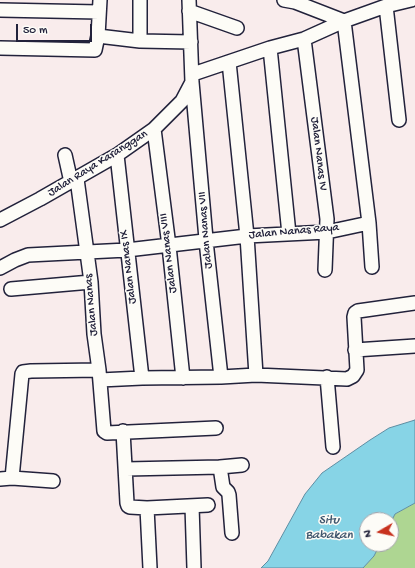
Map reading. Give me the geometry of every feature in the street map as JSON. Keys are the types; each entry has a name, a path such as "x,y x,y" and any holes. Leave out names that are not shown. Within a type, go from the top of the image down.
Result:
{"street":[{"path":"140,0 140,41"},
{"path":"237,28 189,5 193,78 229,62 270,48 304,39 344,21 386,6 411,0"},
{"path":"292,1 344,21"},
{"path":"0,10 100,6 98,36 95,50 0,48"},
{"path":"386,6 399,120"},
{"path":"344,21 369,223 372,267"},
{"path":"98,36 140,41 191,42"},
{"name":"Jalan Nanas IV","path":"304,39 326,212 327,232 325,270"},
{"path":"270,48 289,234"},
{"path":"229,62 247,236 256,375"},
{"name":"Jalan Raya Karanggan","path":"0,220 117,155 154,129 182,101 193,78"},
{"name":"Jalan Nanas VII","path":"193,78 207,241 221,378"},
{"name":"Jalan Nanas VIII","path":"154,129 169,246 183,378"},
{"name":"Jalan Nanas","path":"65,155 74,180 87,253 91,282 94,334 100,375 104,431 107,433 123,431"},
{"name":"Jalan Nanas IX","path":"117,155 142,378"},
{"name":"Jalan Nanas Raya","path":"0,268 28,255 127,250 247,236 327,232 369,223"},
{"path":"11,289 91,282"},
{"path":"53,481 6,478 22,374 24,372 31,371 142,378 221,378 256,375 347,379 353,376 356,370 355,313 358,311 415,303"},
{"path":"355,350 415,346"},
{"path":"327,377 333,447"},
{"path":"208,505 147,508 128,506 126,503 126,469 123,431 216,428"},
{"path":"126,469 220,467 242,465"},
{"path":"220,467 223,487 229,495 232,533"},
{"path":"192,506 194,568"},
{"path":"147,508 150,568"}],"green space":[{"path":"415,503 415,568 363,568 376,552 399,552 399,512"}],"water":[{"name":"Situ Babakan","path":"415,420 415,503 399,512 359,512 359,552 376,552 374,556 363,568 261,568 268,561 305,494 322,473 389,428"}]}
